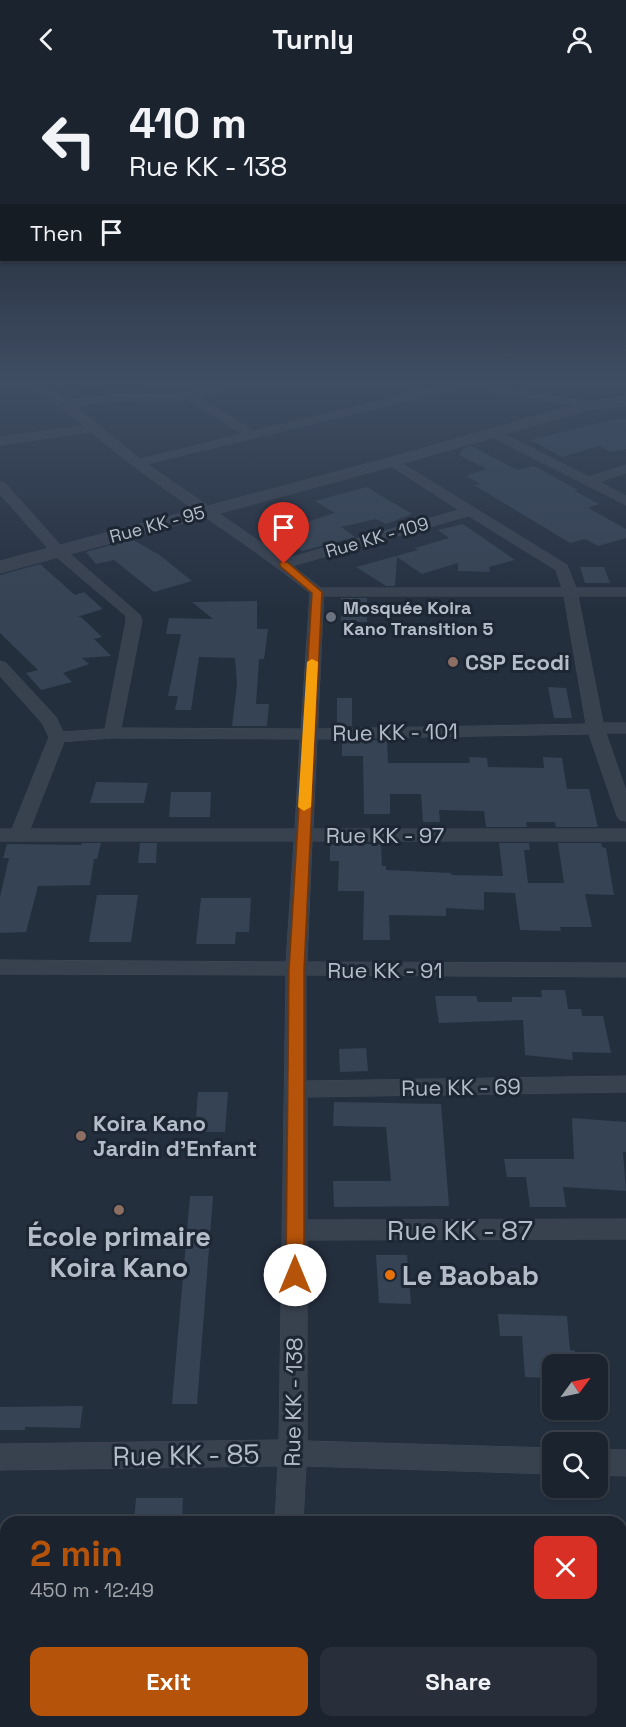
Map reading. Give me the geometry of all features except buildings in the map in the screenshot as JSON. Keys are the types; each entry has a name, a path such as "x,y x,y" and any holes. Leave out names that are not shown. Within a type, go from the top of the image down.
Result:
{"street":[{"path":"129,457 204,512 284,564 317,592 626,592"},
{"path":"137,463 162,457"},
{"name":"Rue KK - 95","path":"0,567 409,457"},
{"path":"541,457 626,501"},
{"path":"391,462 554,561 566,574 595,727 626,816"},
{"path":"588,481 626,470"},
{"path":"0,486 14,511 133,615 134,621 112,733"},
{"name":"Rue KK - 109","path":"284,564 471,511"},
{"name":"Rue KK - 138","path":"289,1516 293,1453 297,970 317,592"},
{"path":"0,666 50,721 57,737 9,835"},
{"name":"Rue KK - 101","path":"57,737 112,733 308,734 626,728"},
{"name":"Rue KK - 97","path":"9,835 626,835"},
{"name":"Rue KK - 91","path":"0,967 626,970"},
{"name":"Rue KK - 69","path":"296,1089 626,1084"},
{"name":"Rue KK - 87","path":"295,1230 626,1229"},
{"name":"Rue KK - 85","path":"0,1457 293,1453 542,1461"},
{"path":"608,1462 626,1463"}],"slow traffic":[{"path":"304,807 312,662"}],"place":[{"name":"Mosquée Koira Kano Transition 5","path":"331,617"},
{"name":"CSP Ecodi","path":"453,662"},
{"name":"Koira Kano Jardin d'Enfant","path":"81,1136"},
{"name":"École primaire Koira Kano","path":"119,1210"},
{"name":"Le Baobab","path":"390,1275"}],"route":[{"path":"284,564 317,592 297,970 295,1275"}]}
